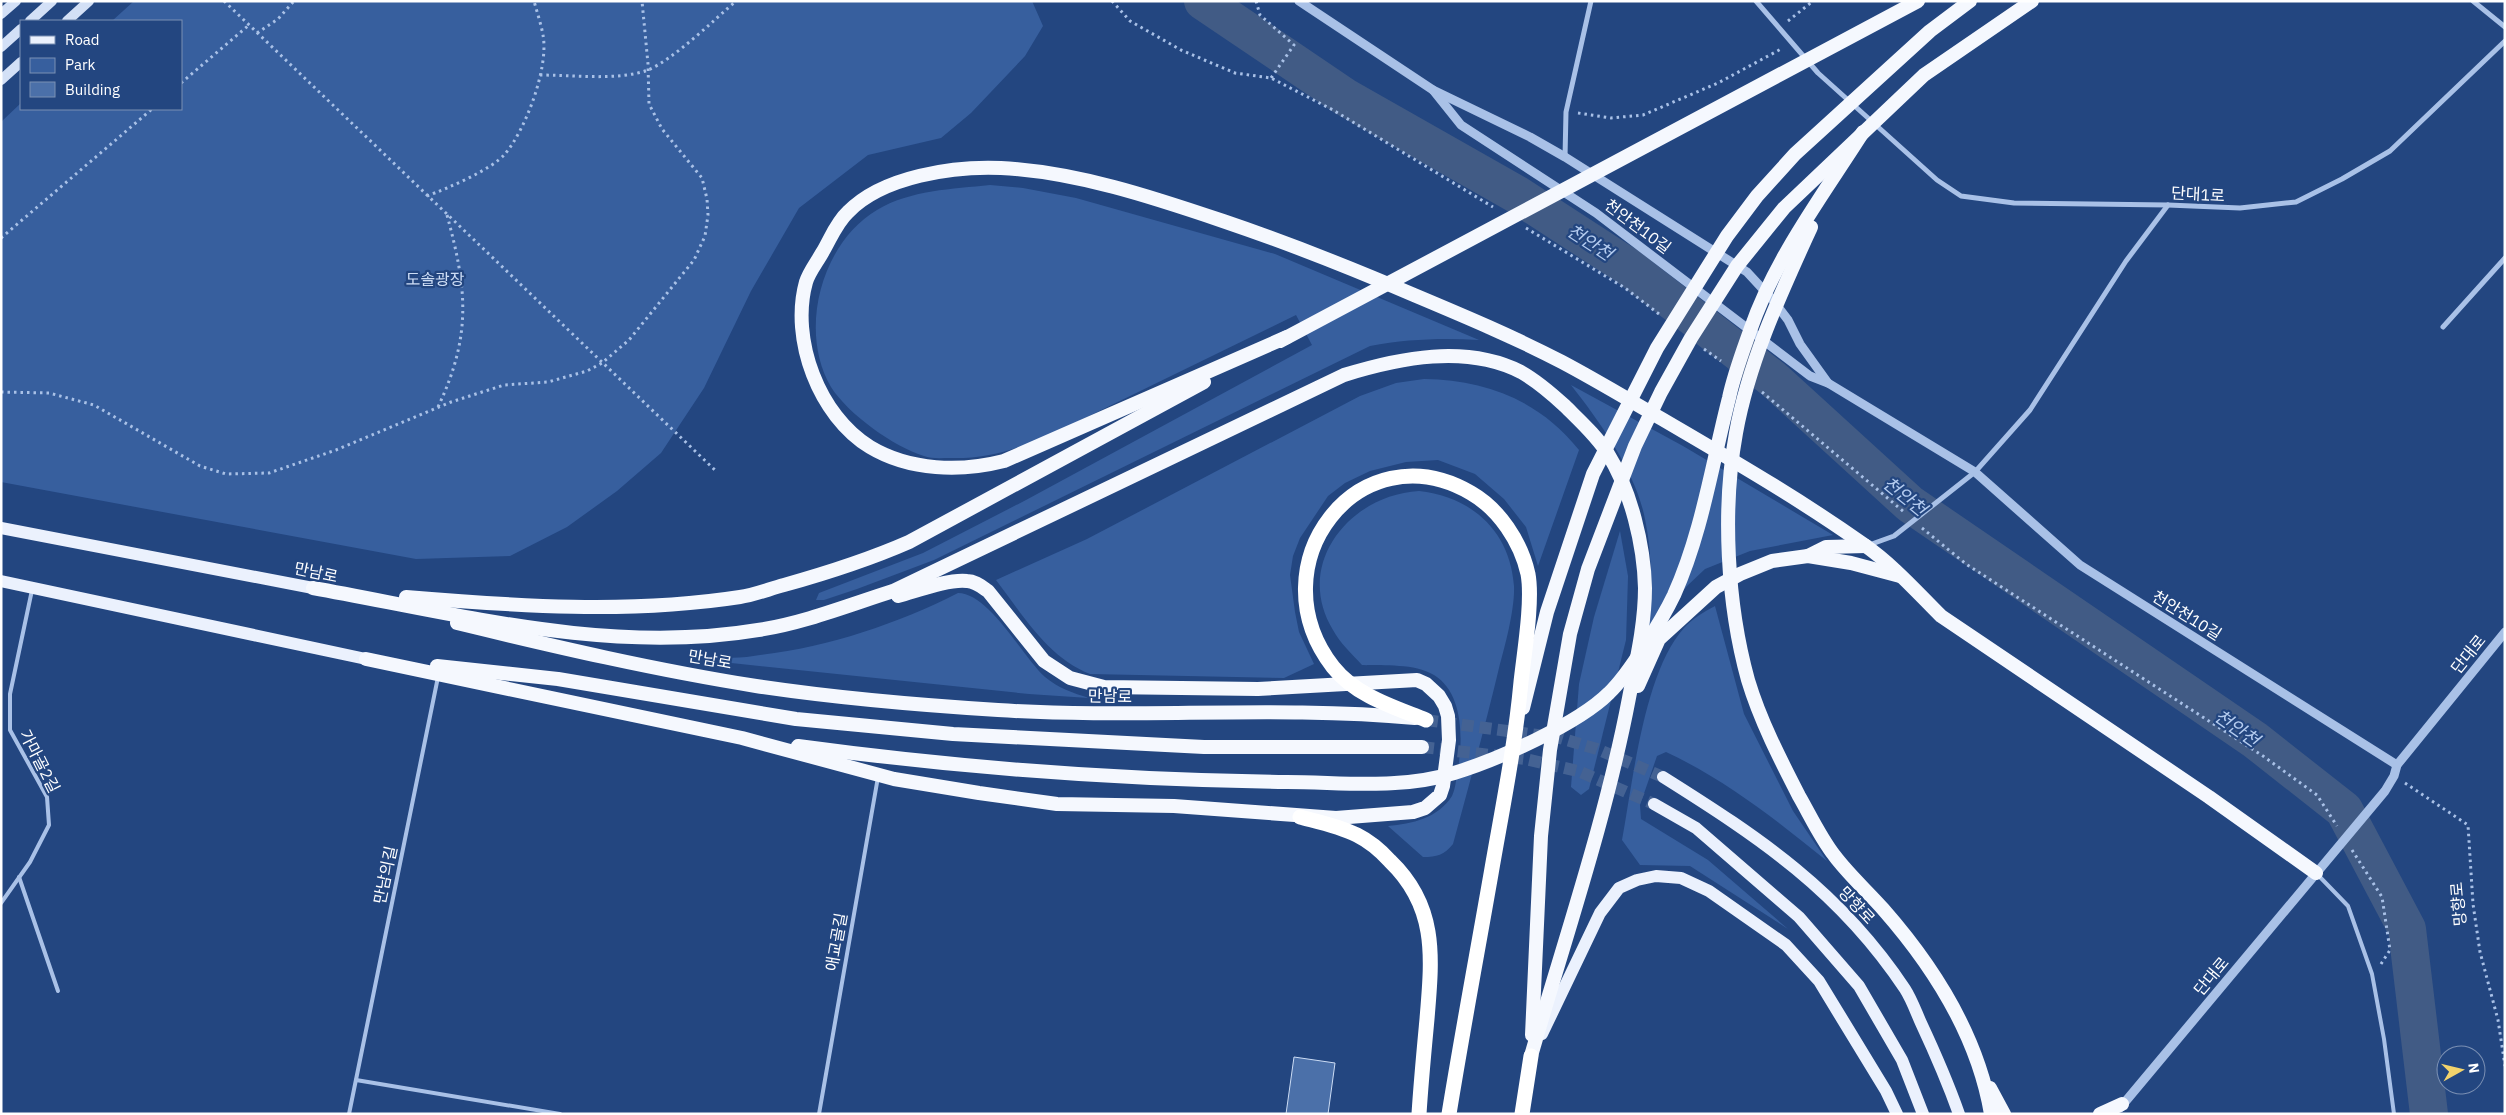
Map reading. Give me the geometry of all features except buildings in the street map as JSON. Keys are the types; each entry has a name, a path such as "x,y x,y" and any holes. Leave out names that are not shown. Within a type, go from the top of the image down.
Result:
{"highway":[{"path":"313,588 488,604 557,606 663,604 741,597 870,559 909,542 1918,1"},
{"path":"1449,1114 1515,740 1547,612 1593,474 1657,348 1727,236 1757,196 1795,154 1866,89 1930,31 1970,1"},
{"path":"1522,1114 1531,1056 1540,846 1550,750 1570,634 1588,569 1635,446 1661,392 1737,266 1784,208 1924,75 2032,1"},
{"path":"742,738 919,762 1100,776 1366,784 1421,780 1452,774 1524,745 1587,711 1611,692 1626,673 1674,594 1691,548 1730,393 1754,320 1775,271 1863,132"},
{"path":"1287,338 1004,461 980,467 945,468 918,465 873,449 850,433 816,384 807,354 802,323 803,301 807,279 848,211 892,184 917,176 960,170 1000,168 1060,176 1158,199 1300,247 1454,312 1563,362 1754,472 1866,546 1904,577 1941,616 2209,797 2316,873"},
{"path":"1833,179 1779,299 1749,381 1736,431 1728,513 1729,554 1735,607 1748,680 1758,708 1791,780 1834,855 1884,910 1929,968 1954,1009 2004,1114"},
{"path":"821,614 893,591 1344,375 1385,363 1437,356 1493,363 1521,372 1550,393 1586,427 1613,463 1623,487 1636,529 1645,586 1641,638 1616,761 1531,1056"},
{"path":"1426,720 1370,697 1334,668 1319,644 1305,604 1305,575 1312,547 1331,514 1355,494 1380,482 1416,476 1454,483 1484,500 1514,536 1528,576 1527,620 1515,740"},
{"path":"1808,556 1826,547 1866,546"},
{"path":"1627,710 1659,639 1716,587 1740,574 1772,561 1808,556 1851,563 1904,577"},
{"path":"313,588 540,629 616,637 684,637 759,630 968,580 988,591 1044,661 1070,678 1104,687 1258,689 1417,680 1426,684 1439,696 1445,706 1449,740 1443,786 1440,795 1425,808 1413,812 1354,817 1300,817 1174,806 1057,804 980,794 879,775 742,738 366,659"},
{"name":"만남로","path":"313,588 594,656 775,688 907,703 999,710 1109,714 1313,712 1426,720"},
{"path":"366,659 558,679 796,719 953,734 1204,746 1422,747"},
{"path":"1300,817 1332,825 1359,836 1395,865 1416,891 1426,917 1431,945 1419,1114"},
{"path":"1974,1054 1991,1114"},
{"path":"2100,1114 2119,1109"}],"main road":[{"path":"1,14 16,1"},
{"path":"31,20 52,1"},
{"path":"67,20 89,1"},
{"path":"1,47 20,30"},
{"path":"1,80 20,63"},
{"name":"만남로","path":"1,528 313,588"},
{"path":"1,581 366,659"},
{"name":"망향로","path":"1663,777 1748,831 1799,870 1852,920 1906,990 1949,1083 1959,1111"},
{"path":"1654,804 1696,828 1799,917 1854,980 1902,1060 1923,1114"},
{"path":"1531,1056 1600,914 1619,888 1637,880 1656,876 1681,878 1709,891 1786,945 1819,981 1881,1082 1897,1114"}],"street":[{"name":"천안천10길","path":"1299,1 1433,90 1530,137 1565,157 1746,272 1772,299 1788,320 1800,344 1828,383"},
{"path":"1565,157 1566,112 1591,1"},
{"name":"단대1로","path":"1756,1 1818,73 1937,180 1961,196 2014,203 2168,204 2240,208 2296,202 2342,179 2390,151 2505,42"},
{"path":"2473,1 2505,27"},
{"name":"천안천10길","path":"1433,90 1462,125 1596,213 1810,376 1828,383 1975,472 2080,566 2397,765"},
{"path":"1866,546 1886,540 1897,533 1975,472 2030,410 2126,261 2168,204"},
{"path":"2443,327 2505,258"},
{"name":"단대로","path":"2119,1109 2385,791 2394,776 2397,765 2505,632"}],"lane":[{"name":"가마골2길","path":"1,903 19,877 49,825 47,797 10,730 10,694 33,588"},
{"name":"만남의길","path":"349,1114 438,675"},
{"name":"애교골길","path":"818,1114 879,775"},
{"path":"2316,873 2348,906 2372,974 2384,1039 2394,1114"},
{"path":"19,877 58,991"},
{"path":"356,1080 560,1114"}],"path":[{"path":"224,1 717,472"},
{"path":"257,34 278,19 294,1"},
{"path":"427,196 460,183 504,155 524,125 540,75 544,36 534,1"},
{"path":"1,392 49,393 94,405 200,466 226,474 269,473 336,450 438,407 504,385 548,382 587,371 602,363 629,340 666,295 694,260 705,236 708,200 702,178 662,129 649,104 642,1"},
{"path":"540,75 623,75 648,69 680,48 736,1"},
{"path":"1112,1 1130,21 1181,50 1235,73 1271,78 1334,110 1500,211"},
{"path":"1256,1 1260,14 1294,46 1271,78"},
{"path":"1780,27 1813,1"},
{"path":"182,82 249,25"},
{"path":"1566,112 1611,118 1644,116 1718,83 1792,43"},
{"path":"1,238 151,110"},
{"path":"438,407 447,388 461,343 464,302 460,262 447,214"},
{"path":"1525,226 1625,288 1664,318"},
{"path":"1702,347 1726,365"},
{"path":"1757,389 1906,514"},
{"path":"1921,526 1966,564 2263,756 2317,795 2342,834"},
{"name":"망향로","path":"2394,776 2468,824 2472,904 2480,952 2498,1020 2505,1066"},
{"path":"2348,842 2382,897 2390,950 2372,974"}],"green space":[{"name":"도솔광장","path":"134,1 1032,1 1043,26 1025,56 971,113 941,138 868,155 799,208 751,291 704,388 661,453 617,491 567,527 510,556 416,559 1,482 1,122 20,104 20,110 182,110 182,20 113,20"},
{"path":"990,185 1023,188 1076,198 1275,254 1479,340 1424,340 1370,346 934,560 857,589 824,600 816,600 819,593 923,553 1026,500 1312,345 1296,315 1048,436 1024,445 988,455 963,458 930,458 912,452 886,437 860,418 848,408 831,387 821,365 816,340 816,315 821,290 829,266 842,244 858,225 877,210 890,203 918,194"},
{"path":"1424,379 1469,383 1510,396 1547,418 1579,450 1538,566 1526,527 1504,499 1475,474 1438,460 1406,462 1370,471 1345,483 1328,496 1300,538 1293,556 1290,575 1299,632 1314,664 1284,678 1090,674 1075,667 1048,646 1026,621 996,580 1087,539 1360,396 1396,383"},
{"path":"1571,385 1683,446 1833,535 1750,551 1705,569 1687,586 1661,617 1647,645 1651,566 1648,535 1640,501 1634,483 1605,431"},
{"path":"1419,491 1456,501 1471,509 1485,520 1496,533 1505,549 1511,566 1514,586 1513,605 1507,638 1453,844 1440,855 1432,857 1423,857 1388,826 1424,819 1439,810 1452,796 1459,762 1461,735 1452,694 1444,683 1426,671 1399,666 1362,665 1333,630 1322,605 1320,581 1324,558 1335,537 1351,519 1371,505 1394,495"},
{"path":"1620,531 1628,576 1626,640 1589,789 1581,795 1571,787 1579,684 1594,617"},
{"path":"958,593 970,596 982,603 1045,677 1060,687 1089,698 1029,694 722,662 722,657 741,658 786,651 862,633 911,615"},
{"path":"1715,606 1744,714 1793,811 1827,861 1730,788 1666,752 1657,756 1640,805 1641,819 1708,860 1788,929 1690,866 1640,865 1622,840 1642,728 1659,671 1670,647 1684,628 1695,618"}],"waterway":[{"name":"천안천","path":"1203,1 1345,97 1516,194 1627,266 1773,379 1910,504 2255,740 2344,810 2407,929 2429,1114"}],"tunnel":[{"path":"1426,720 1560,738 1597,749 1663,777"},
{"path":"1422,747 1525,759 1578,771 1654,804"}]}
